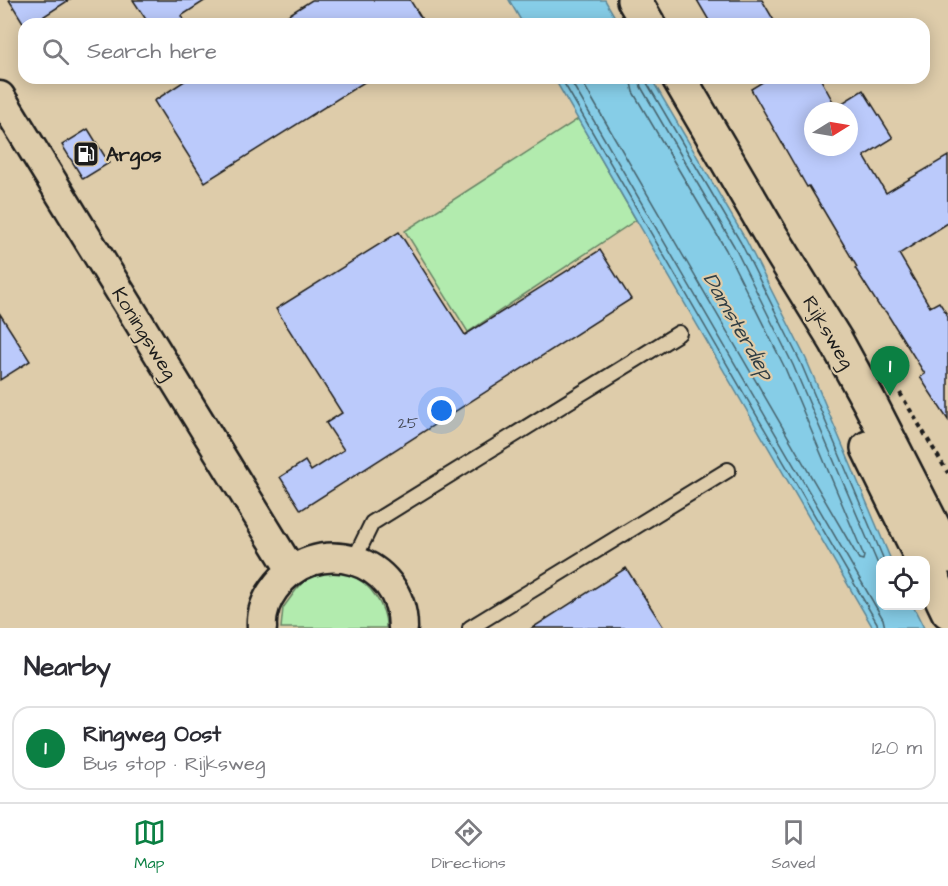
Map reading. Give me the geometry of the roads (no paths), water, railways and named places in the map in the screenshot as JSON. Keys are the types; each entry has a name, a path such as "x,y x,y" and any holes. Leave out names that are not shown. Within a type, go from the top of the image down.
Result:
{"main road":[{"path":"634,0 644,18"},
{"name":"Rijksweg","path":"683,84 773,239 820,349 935,565 948,611"}],"street":[{"name":"Koningsweg","path":"0,96 291,570"},
{"path":"262,628 265,608 279,581 291,570 306,562 338,557 354,560 369,567 393,589 400,604 403,628"}],"lane":[{"path":"354,560 372,524 679,333"},
{"path":"470,628 728,470"}],"water":[{"path":"509,0 605,0 616,18 520,18"},
{"name":"Damsterdiep","path":"557,84 655,84 746,240 806,359 889,556 876,556 876,610 915,610 924,628 873,628"}],"place":[{"name":"Argos","path":"86,154"},
{"name":"Ringweg Oost","path":"890,396"}]}
